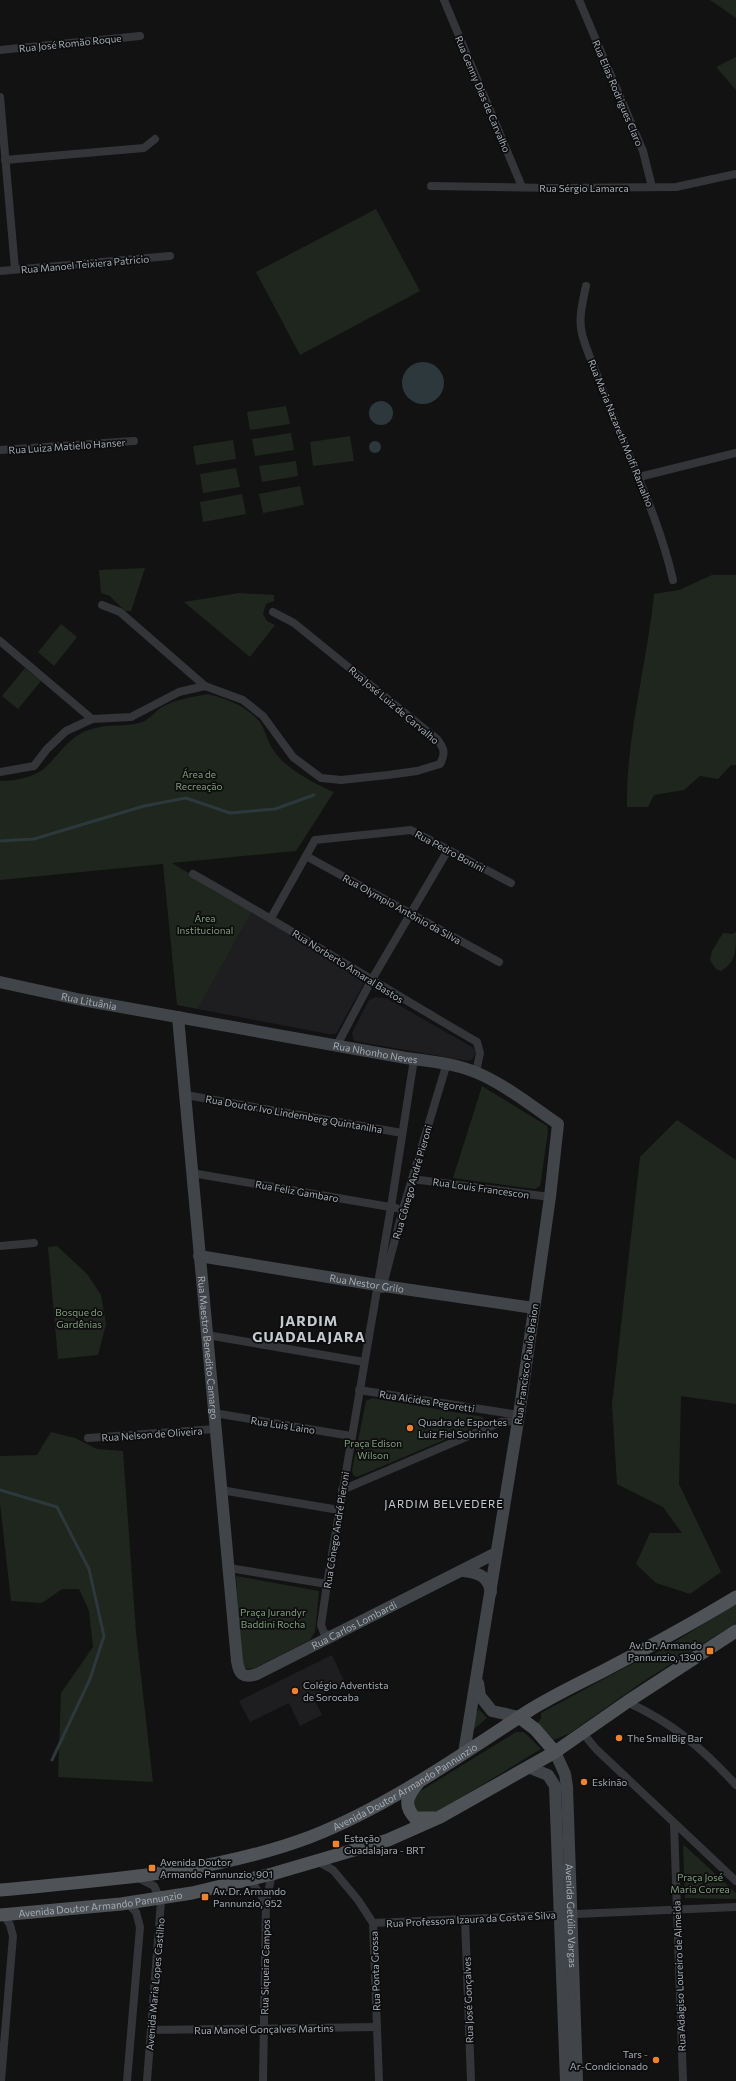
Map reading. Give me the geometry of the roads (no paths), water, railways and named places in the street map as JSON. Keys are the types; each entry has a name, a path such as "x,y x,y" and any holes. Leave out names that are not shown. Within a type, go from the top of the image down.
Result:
{"main road":[{"name":"Avenida Doutor Armando Pannunzio","path":"0,1890 135,1878 210,1865 256,1854 309,1837 345,1822 422,1779 532,1709 678,1632 736,1597"},
{"name":"Avenida Doutor Armando Pannunzio","path":"2,1915 126,1903 192,1893 250,1880 388,1840 440,1817 555,1752 582,1732 736,1630"},
{"path":"519,1717 535,1729 555,1752"},
{"path":"422,1779 410,1792 407,1803 409,1811 415,1818 423,1819 440,1817"}],"street":[{"name":"Rua Genny Dias de Carvalho","path":"444,0 522,188"},
{"name":"Rua Elias Rodrigues Claro","path":"579,0 643,151 652,187"},
{"name":"Rua José Romão Roque","path":"0,50 140,36"},
{"path":"0,97 5,160 3,170 15,269"},
{"path":"5,160 144,148 155,139"},
{"name":"Rua Sérgio Lamarca","path":"431,186 522,188 676,187 736,174"},
{"name":"Rua Manoel Teixiera Patricio","path":"0,270 170,256"},
{"name":"Rua Maria Nazareth Molfi Ramalho","path":"586,286 580,311 582,333 606,399 639,476 666,552 673,580"},
{"name":"Rua Luiza Matiello Hanser","path":"0,450 134,441"},
{"path":"639,476 736,453"},
{"path":"102,605 120,612 205,686"},
{"name":"Rua José Luiz de Carvalho","path":"205,686 242,700 253,708 263,716 293,757 321,778 341,780 388,775 417,771 440,764 444,756 444,748 437,739 294,623 273,612"},
{"path":"0,641 92,720"},
{"path":"1,770 34,766 47,749 66,731 92,720 131,717 180,692 205,686"},
{"name":"Rua Pedro Bonini","path":"306,856 315,840 411,830 511,883"},
{"path":"337,1045 371,981 448,850"},
{"path":"271,918 306,856"},
{"name":"Rua Olympio Antônio da Silva","path":"306,856 499,962"},
{"name":"Rua Norberto Amaral Bastos","path":"193,874 271,918 371,981 477,1042 480,1053 476,1072"},
{"name":"Rua Lituânia","path":"0,982 64,997 178,1018"},
{"name":"Rua Nhonho Neves","path":"178,1018 414,1059 446,1063 476,1072 510,1092 558,1124"},
{"name":"Rua Maestro Benedito Camargo","path":"178,1018 215,1429 222,1490 236,1661 239,1672 243,1676"},
{"name":"Rua Cônego André Pieroni","path":"380,1286 414,1059"},
{"name":"Rua Cônego André Pieroni","path":"332,1636 324,1633 321,1625 326,1584 374,1299 380,1286 446,1063"},
{"name":"Rua Doutor Ivo Lindemberg Quintanilha","path":"186,1095 402,1133"},
{"name":"Rua Francisco Paulo Braion","path":"464,1753 491,1594 496,1553 518,1418 550,1197 558,1124"},
{"name":"Rua Feliz Gambaro","path":"192,1173 403,1210"},
{"name":"Rua Louis Francescon","path":"412,1179 550,1197"},
{"path":"0,1246 34,1243"},
{"name":"Rua Nestor Grilo","path":"199,1256 380,1286 534,1308"},
{"path":"207,1335 364,1362"},
{"name":"Rua Alcides Pegoretti","path":"359,1390 518,1418"},
{"name":"Rua Luis Laino","path":"214,1413 351,1436"},
{"path":"342,1490 501,1422 518,1418"},
{"name":"Rua Nelson de Oliveira","path":"88,1438 215,1429"},
{"path":"222,1490 339,1510"},
{"name":"Rua Carlos Lombardi","path":"243,1676 249,1677 257,1674 464,1571 496,1553"},
{"path":"228,1568 326,1584"},
{"path":"464,1571 476,1572 487,1580 491,1594"},
{"name":"Rua Francisco Paulo Braion","path":"478,1674 480,1696 488,1708 498,1714 519,1717"},
{"path":"627,1702 651,1713 676,1729 712,1759 736,1785"},
{"path":"582,1732 596,1749 736,1881"},
{"name":"Avenida Getúlio Vargas","path":"555,1752 565,1774 567,1787 565,1915 566,2081"},
{"name":"Avenida Getúlio Vargas","path":"528,1767 548,1775 555,1786 577,2081"},
{"name":"Rua Adalgiso Loureiro de Almeida","path":"674,1824 683,2081"},
{"name":"Rua Ponta Grossa","path":"316,1861 333,1870 358,1900 373,1923 379,2081"},
{"name":"Rua Siqueira Campos","path":"263,2081 266,1902 272,1874"},
{"path":"135,1878 144,1880 154,1886 160,1898"},
{"path":"250,1880 266,1902"},
{"name":"Avenida Maria Lopes Castilho","path":"147,2081 160,1898"},
{"name":"Avenida Maria Lopes Castilho","path":"126,1903 136,1912 140,1927 126,2081"},
{"name":"Rua Professora Izaura da Costa e Silva","path":"373,1923 736,1907"},
{"path":"1,2081 13,1936 10,1925 2,1915"},
{"name":"Rua José Gonçalves","path":"465,1919 471,2081"},
{"name":"Rua Manoel Gonçalves Martins","path":"151,2030 377,2028"}],"waterway":[{"path":"0,841 34,839 144,806 186,798 230,813 275,809 314,795"},
{"path":"0,1490 57,1507 89,1569 104,1636 90,1679 52,1760"}],"place":[{"name":"Quadra de Esportes Luiz Fiel Sobrinho","path":"410,1428"},
{"name":"Av. Dr. Armando Pannunzio, 1390","path":"710,1651"},
{"name":"Colégio Adventista de Sorocaba","path":"295,1691"},
{"name":"The SmallBig Bar","path":"619,1738"},
{"name":"Eskinão","path":"584,1782"},
{"name":"Estação Guadalajara - BRT","path":"336,1844"},
{"name":"Avenida Doutor Armando Pannunzio, 901","path":"152,1868"},
{"name":"Av. Dr. Armando Pannunzio, 952","path":"205,1897"},
{"name":"Tars - Ar-Condicionado","path":"656,2060"}],"district":[{"name":"JARDIM GUADALAJARA","path":"309,1330"},
{"name":"JARDIM BELVEDERE","path":"444,1504"}],"park label":[{"name":"Área de Recreação","path":"199,780"},
{"name":"Área Institucional","path":"205,924"},
{"name":"Bosque do Gardênias","path":"79,1318"},
{"name":"Praça Edison Wilson","path":"373,1448"},
{"name":"Praça Jurandyr Baddini Rocha","path":"273,1618"},
{"name":"Praça José Maria Correa","path":"700,1882"}]}
